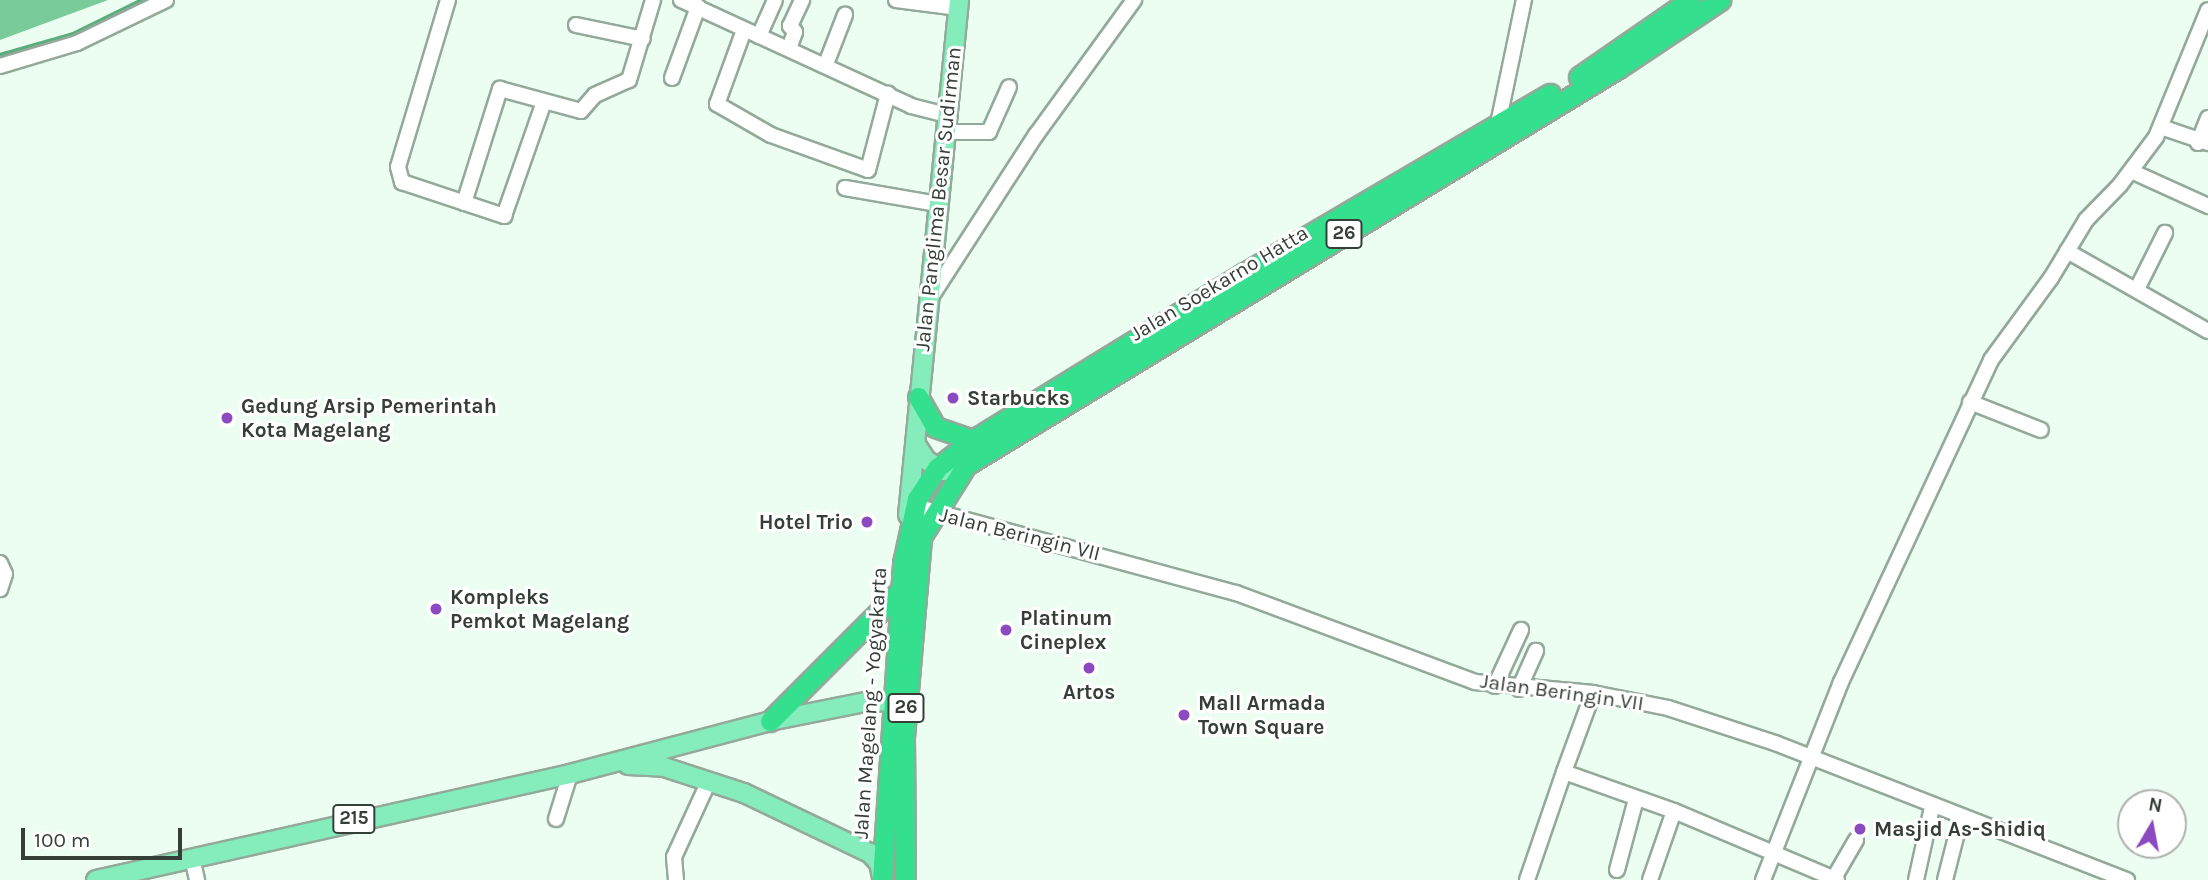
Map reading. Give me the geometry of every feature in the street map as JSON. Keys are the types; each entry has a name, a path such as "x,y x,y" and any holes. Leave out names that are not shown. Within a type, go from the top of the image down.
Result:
{"highway":[{"name":"Jalan Soekarno Hatta","path":"1497,133 1597,65 1675,6 1690,0"},
{"name":"Jalan Soekarno Hatta","path":"973,439 1177,325 1720,0"},
{"name":"Jalan Soekarno Hatta","path":"966,465 1177,325"},
{"path":"918,397 935,427 973,439"},
{"name":"26","path":"915,533 923,486 937,468 973,439"},
{"name":"26","path":"920,509 966,465"},
{"name":"Jalan Magelang - Yogyakarta","path":"905,880 899,701 900,591 915,533"},
{"name":"Jalan Magelang - Yogyakarta","path":"882,880 882,847 915,533"},
{"path":"770,721 900,591"}],"main road":[{"name":"Jalan Panglima Besar Sudirman","path":"915,443 958,4"},
{"path":"915,443 937,468 946,472 966,465"},
{"path":"915,443 923,486"},
{"path":"915,443 920,509"},
{"name":"215","path":"96,880 140,875 192,858 615,764 688,741 770,721 899,701"},
{"path":"688,741 683,758 701,778"},
{"name":"215","path":"615,764 664,767 701,778 853,843 879,863 882,880"},
{"path":"853,843 882,847 896,840 903,817"}],"street":[{"path":"0,66 77,43 166,0"},
{"path":"448,0 398,176 414,188 504,215 544,102"},
{"path":"464,203 500,89 582,111 595,95 626,84 643,39 653,0"},
{"path":"681,0 826,64 946,124 989,132 1009,87"},
{"path":"759,36 775,0"},
{"path":"789,48 795,32 790,26 802,0"},
{"path":"896,0 958,4"},
{"path":"928,301 1036,135 1134,0"},
{"path":"1497,133 1524,0"},
{"path":"673,78 698,7"},
{"path":"1763,880 1779,854 1811,757 1840,682 1970,402 2010,330 2086,220 2131,171 2161,127 2208,10"},
{"path":"826,64 845,15"},
{"path":"576,25 643,39"},
{"path":"744,30 717,104 772,135 868,170 888,94"},
{"path":"2161,127 2203,143 2208,118"},
{"path":"2131,171 2207,205"},
{"path":"845,188 939,204"},
{"path":"2137,289 2165,233"},
{"path":"2067,251 2208,331"},
{"path":"1970,402 2041,430"},
{"name":"Jalan Beringin VII","path":"920,509 1236,593 1450,674 1495,686 1593,693 1668,708 1811,757 1932,807 2050,847 2127,880"},
{"path":"0,563 5,574 0,589"},
{"path":"1495,686 1521,630"},
{"path":"1519,689 1536,651"},
{"path":"1527,880 1593,693"},
{"path":"1564,772 1674,811 1836,879 1856,840"},
{"path":"556,819 570,774"},
{"path":"676,880 674,857 701,778"},
{"path":"1616,870 1636,799"},
{"path":"1916,880 1932,807"},
{"path":"1650,880 1674,811"},
{"path":"1945,880 1961,817"},
{"path":"192,858 197,880"}],"green space":[{"path":"0,0 108,0 0,40"}],"waterway":[{"path":"0,55 73,34 142,0"}],"place":[{"name":"Starbucks","path":"953,398"},
{"name":"Gedung Arsip Pemerintah Kota Magelang","path":"227,418"},
{"name":"Hotel Trio","path":"867,522"},
{"name":"Kompleks Pemkot Magelang","path":"436,609"},
{"name":"Platinum Cineplex","path":"1006,630"},
{"name":"Artos","path":"1089,668"},
{"name":"Mall Armada Town Square","path":"1184,715"},
{"name":"Masjid As-Shidiq","path":"1860,829"}]}
